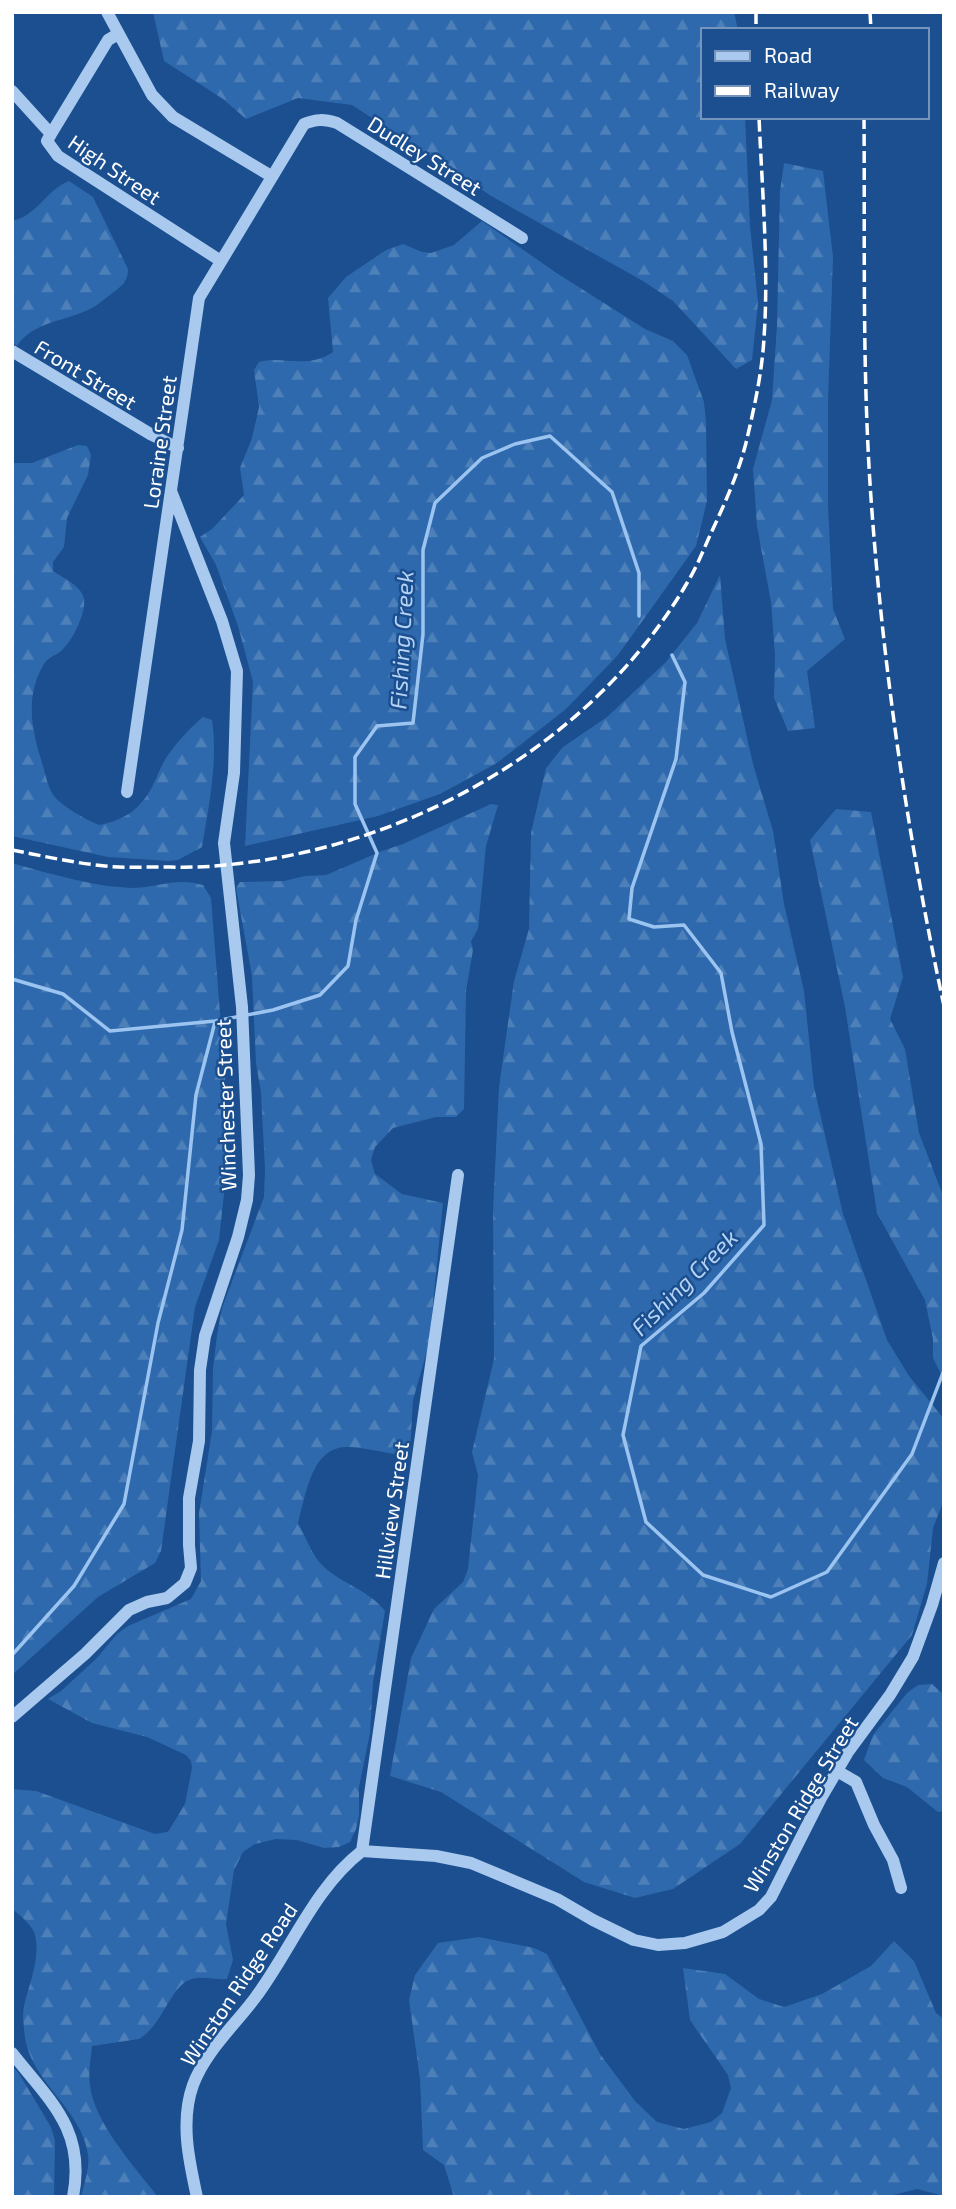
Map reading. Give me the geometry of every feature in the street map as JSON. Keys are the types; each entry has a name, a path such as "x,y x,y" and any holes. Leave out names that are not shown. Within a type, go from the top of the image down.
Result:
{"street":[{"path":"107,12 152,95 173,117 271,176"},
{"path":"51,134 108,40 118,34"},
{"name":"High Street","path":"12,91 51,134 47,141 58,156 221,261"},
{"name":"Dudley Street","path":"304,124 325,119 337,122 522,238"},
{"name":"Loraine Street","path":"127,792 199,299 304,124"},
{"name":"Front Street","path":"12,351 178,448"},
{"name":"Winchester Street","path":"12,1717 85,1654 129,1610 147,1602 167,1598 185,1583 191,1568 189,1498 199,1441 203,1347 247,1200 242,1007 224,843 234,773 237,671 222,621 172,491"},
{"name":"Hillview Street","path":"362,1851 458,1175"},
{"name":"Winston Ridge Street","path":"362,1851 436,1856 471,1863 557,1899 634,1940 659,1945 685,1943 723,1932 758,1910 771,1897 848,1752 890,1695 913,1657 944,1563"},
{"path":"837,1772 856,1782 874,1825 893,1860 901,1888"},
{"name":"Winston Ridge Road","path":"197,2197 187,2151 187,2121 193,2086 211,2053 256,1997 312,1909 344,1865 362,1851"},
{"path":"12,2053 53,2103 70,2132 77,2171 73,2197"}],"green space":[{"path":"153,12 734,12 738,28 701,28 701,119 745,119 750,226 758,303 752,360 736,369 673,301 643,281 493,197 352,105 298,98 246,119 223,99 164,61"},
{"path":"784,163 823,171 833,257 828,400 828,505 833,609 845,639 807,671 815,728 788,731 774,698 775,655 771,602 757,526 753,469 772,400 777,325 780,191"},
{"path":"69,181 93,197 128,269 127,278 120,287 94,307 41,326 17,346 12,342 12,221 28,214 54,190"},
{"path":"482,221 555,272 645,329 673,341 687,355 704,402 706,422 707,501 696,546 618,655 566,709 497,763 440,794 378,816 245,846 253,682 238,626 216,565 200,537 212,529 244,495 240,468 252,438 259,407 254,370 259,362 314,360 333,352 328,298 346,277 386,250 403,244 431,253 454,245"},
{"path":"78,445 87,446 91,455 88,475 67,518 64,547 53,562 53,571 80,590 84,605 81,620 70,641 46,662 38,676 32,702 36,740 47,782 54,796 69,809 99,825 132,812 149,792 166,758 178,742 203,717 212,720 213,768 202,847 178,860 108,857 12,836 12,463 32,463"},
{"path":"720,575 725,639 753,764 773,831 784,904 804,991 814,1087 843,1214 887,1340 909,1376 944,1419 944,1500 933,1528 927,1584 912,1635 740,1844 673,1889 635,1898 584,1882 441,1792 390,1776 411,1658 434,1609 463,1582 468,1569 478,1475 472,1452 494,1359 493,1210 499,1087 514,981 529,929 531,833 546,768 563,747 607,717 665,663 697,623"},
{"path":"491,804 498,805 486,846 478,929 471,941 473,950 466,991 464,1109 456,1117 436,1117 393,1128 375,1147 371,1160 375,1174 402,1194 443,1203 429,1344 413,1400 410,1450 399,1455 349,1447 326,1454 312,1474 298,1523 323,1566 371,1598 385,1611 373,1682 370,1733 359,1787 356,1829 350,1842 339,1847 324,1848 297,1840 276,1839 255,1844 243,1852 234,1870 226,1924 233,1960 227,1979 189,1980 176,1991 154,2025 139,2039 92,2046 89,2080 99,2114 117,2144 158,2197 81,2197 88,2165 84,2139 77,2124 37,2069 25,2038 23,2010 37,1950 30,1925 12,1909 12,1789 36,1791 155,1834 168,1832 185,1804 192,1768 186,1755 147,1737 92,1723 48,1699 61,1691 96,1659 117,1634 128,1626 191,1599 201,1581 199,1513 212,1431 213,1369 217,1335 222,1308 264,1197 261,1093 256,1063 252,976 236,888 240,882 284,881 326,875"},
{"path":"836,809 871,812 903,977 890,1019 905,1049 919,1133 944,1198 944,1380 933,1358 933,1339 925,1300 877,1213 845,1007 810,840"},
{"path":"12,863 105,886 134,888 176,882 203,885 211,898 228,1116 228,1157 219,1240 195,1307 161,1551 155,1563 98,1597 12,1675"},
{"path":"932,1684 944,1695 944,1811 938,1812 907,1787 883,1778 864,1760 873,1735 907,1693 918,1685"},
{"path":"479,1937 534,1948 547,1954 600,2054 635,2101 657,2122 684,2129 711,2122 722,2113 731,2088 728,2075 690,2020 683,1968 725,1974 759,1999 784,2007 822,1994 871,1966 894,1941 914,1961 936,2013 944,2019 944,2196 917,2189 885,2197 454,2197 444,2165 423,2150 420,2079 409,2000 415,1975 438,1943"},
{"path":"12,2067 18,2072 51,2127 55,2141 54,2197 12,2197"}],"waterway":[{"name":"Fishing Creek","path":"12,979 63,994 110,1031 215,1021 273,1010 320,995 348,966 356,920 377,853 355,804 355,757 377,726 413,723 423,634 423,550 435,503 482,458 515,444 550,436 612,492 639,573 639,616"},
{"name":"Fishing Creek","path":"672,655 685,682 676,759 632,888 629,919 654,927 684,925 721,973 732,1032 761,1144 764,1225 704,1293 641,1346 623,1435 646,1522 703,1575 771,1597 827,1572 912,1454 944,1370"},
{"path":"12,1655 74,1586 124,1504 158,1323 182,1230 196,1095 215,1022"}],"railway":[{"path":"756,12 756,28"},
{"path":"870,12 871,28"},
{"path":"12,850 82,863 124,867 216,866 294,855 362,836 427,811 490,778 548,738 601,693 648,641 691,577 731,488 746,443 760,378 765,311 759,119"},
{"path":"864,119 866,403 876,562 898,754 944,1006"}]}
